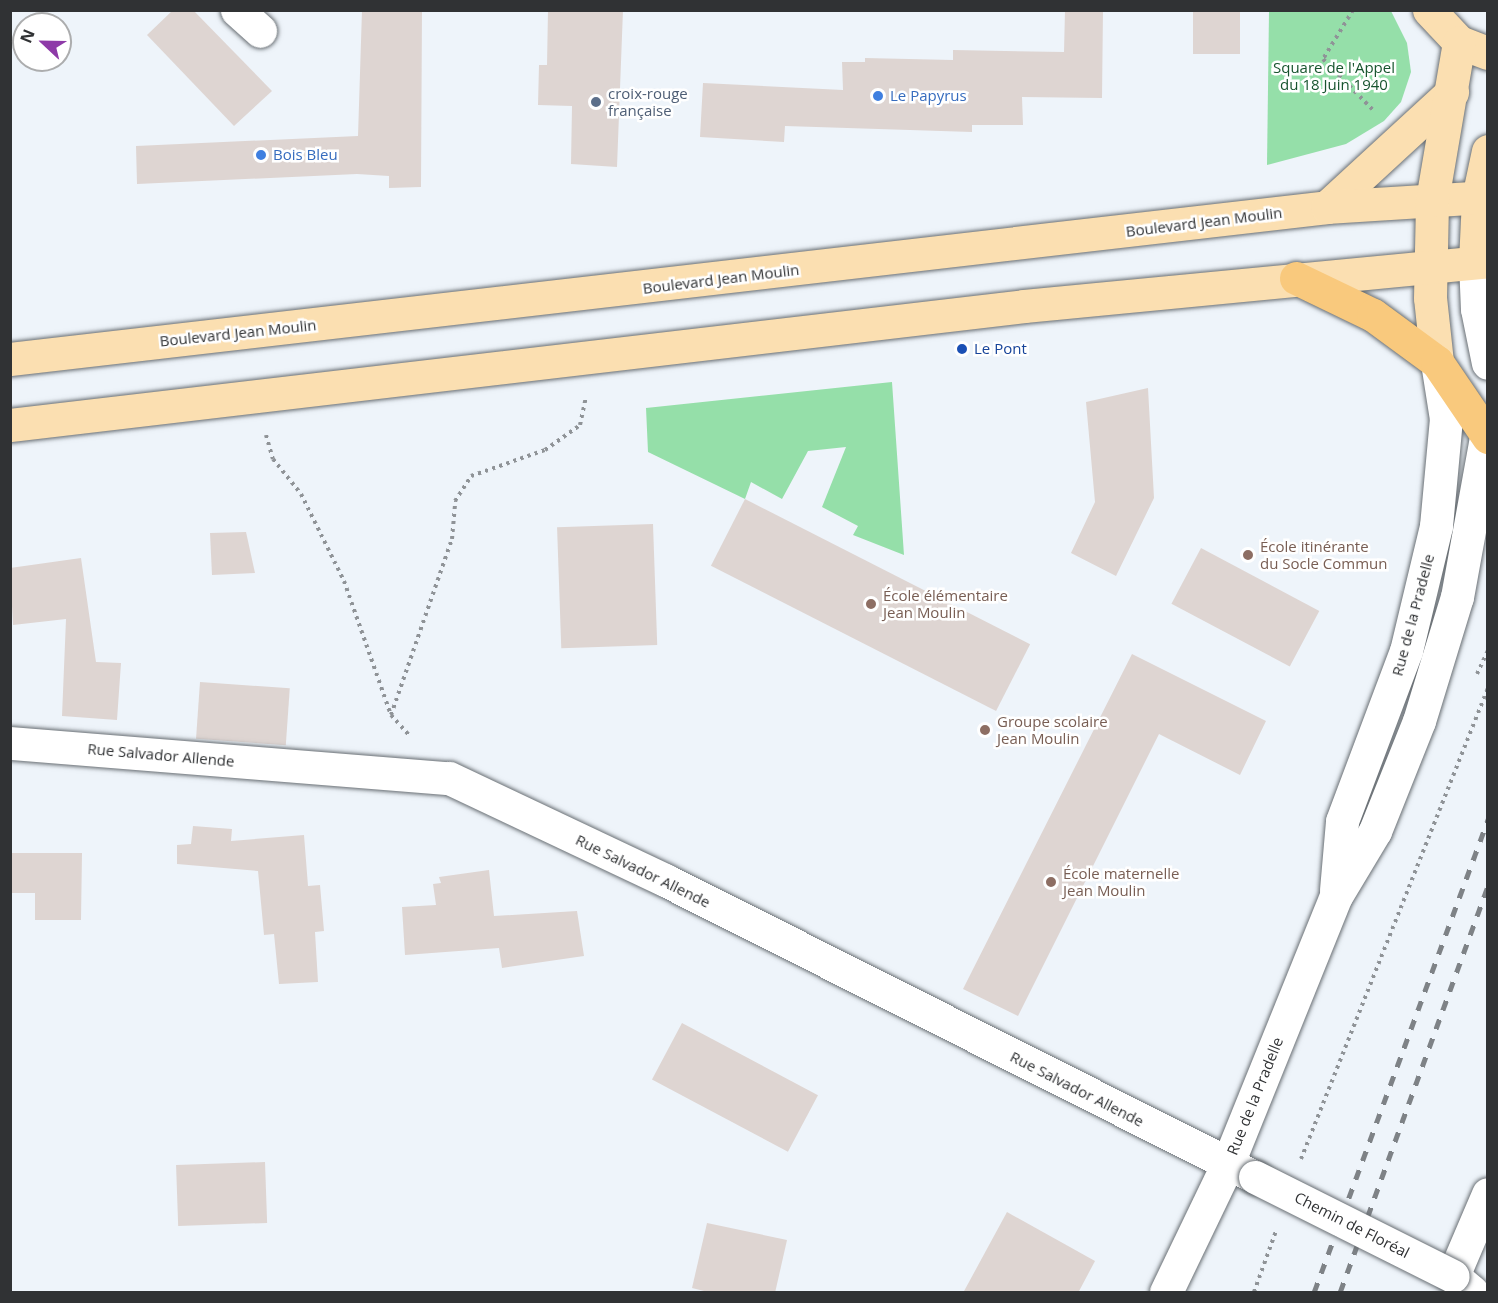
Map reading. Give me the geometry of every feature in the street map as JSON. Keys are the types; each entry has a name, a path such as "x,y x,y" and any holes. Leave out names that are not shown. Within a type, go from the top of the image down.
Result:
{"highway":[{"path":"1296,278 1373,315 1437,362 1487,433"}],"main road":[{"path":"1429,10 1473,47 1452,92 1432,200 1429,266 1437,362"},
{"path":"1327,207 1452,92"},
{"path":"10,425 595,355 1296,278 1481,261 1483,197 1488,151"},
{"name":"Boulevard Jean Moulin","path":"10,359 1327,207 1483,197"}],"street":[{"path":"1481,261 1478,309 1488,363"},
{"name":"Rue de la Pradelle","path":"1336,896 1342,820 1406,651 1436,526 1446,419 1437,362"},
{"name":"Rue de la Pradelle","path":"1166,1293 1242,1170 1336,896 1375,831 1440,662 1457,597 1487,433"},
{"name":"Rue Salvador Allende","path":"10,743 449,778 665,880 1242,1170"},
{"name":"Chemin de Floréal","path":"1242,1170 1462,1284"},
{"path":"1462,1284 1488,1194"}],"path":[{"path":"1353,10 1323,59 1384,121"},
{"path":"391,715 452,539 455,501 471,476 545,450 580,425 595,355"},
{"path":"255,397 273,459 301,494 344,582 391,715 449,778"},
{"path":"1298,1168 1488,688"},
{"path":"1254,1293 1278,1225"}],"green space":[{"name":"Square de l'Appel du 18 Juin 1940","path":"1269,11 1391,11 1407,43 1411,72 1401,102 1384,121 1346,144 1267,165"},
{"path":"892,382 904,555 853,535 858,526 822,507 846,447 808,451 782,499 751,482 745,499 648,452 646,408"}],"building":[{"path":"173,10 193,10 272,91 234,126 147,35"},
{"path":"362,10 422,10 421,187 389,188 389,176 357,174 137,184 136,146 358,136"},
{"name":"croix-rouge française","path":"548,10 623,10 617,167 571,164 572,106 538,105 539,65 547,65"},
{"path":"1065,10 1103,10 1102,98 1022,97 1023,125 972,125 972,132 785,126 784,142 700,137 703,83 843,90 842,62 865,62 865,58 953,60 953,50 1064,52"},
{"path":"1193,10 1240,10 1240,54 1193,54"},
{"path":"1148,388 1154,498 1116,576 1071,553 1095,502 1086,402"},
{"name":"École élémentaire Jean Moulin","path":"745,499 1030,644 996,711 711,566"},
{"path":"653,524 657,645 561,648 557,527"},
{"path":"246,532 255,573 212,575 210,533"},
{"path":"1201,548 1319,611 1290,667 1171,604"},
{"path":"81,558 96,662 121,663 117,720 62,716 66,619 13,625 10,568"},
{"name":"École maternelle Jean Moulin","path":"1132,654 1266,721 1240,775 1159,734 1018,1016 963,989"},
{"path":"200,682 290,688 286,745 196,739"},
{"path":"193,826 232,829 231,841 304,835 308,886 320,885 324,931 315,932 318,982 279,984 274,934 264,935 258,871 177,864 177,845 191,844"},
{"path":"10,853 82,853 81,920 35,920 35,893 10,893"},
{"path":"489,870 494,916 577,911 584,956 502,968 499,948 405,955 402,907 436,905 433,884 441,883 439,877"},
{"path":"682,1023 818,1095 788,1152 652,1080"},
{"path":"265,1162 267,1223 178,1226 176,1165"},
{"path":"1007,1212 1095,1261 1078,1293 963,1293"},
{"path":"707,1223 787,1240 775,1293 712,1293 692,1288"}],"railway":[{"path":"1314,1292 1488,819"},
{"path":"1340,1292 1488,886"}],"place":[{"name":"Le Papyrus","path":"878,96"},
{"name":"croix-rouge française","path":"596,102"},
{"name":"Bois Bleu","path":"261,155"},
{"name":"Le Pont","path":"962,349"},
{"name":"École itinérante du Socle Commun","path":"1248,555"},
{"name":"École élémentaire Jean Moulin","path":"871,604"},
{"name":"Groupe scolaire Jean Moulin","path":"985,730"},
{"name":"École maternelle Jean Moulin","path":"1051,882"}]}
